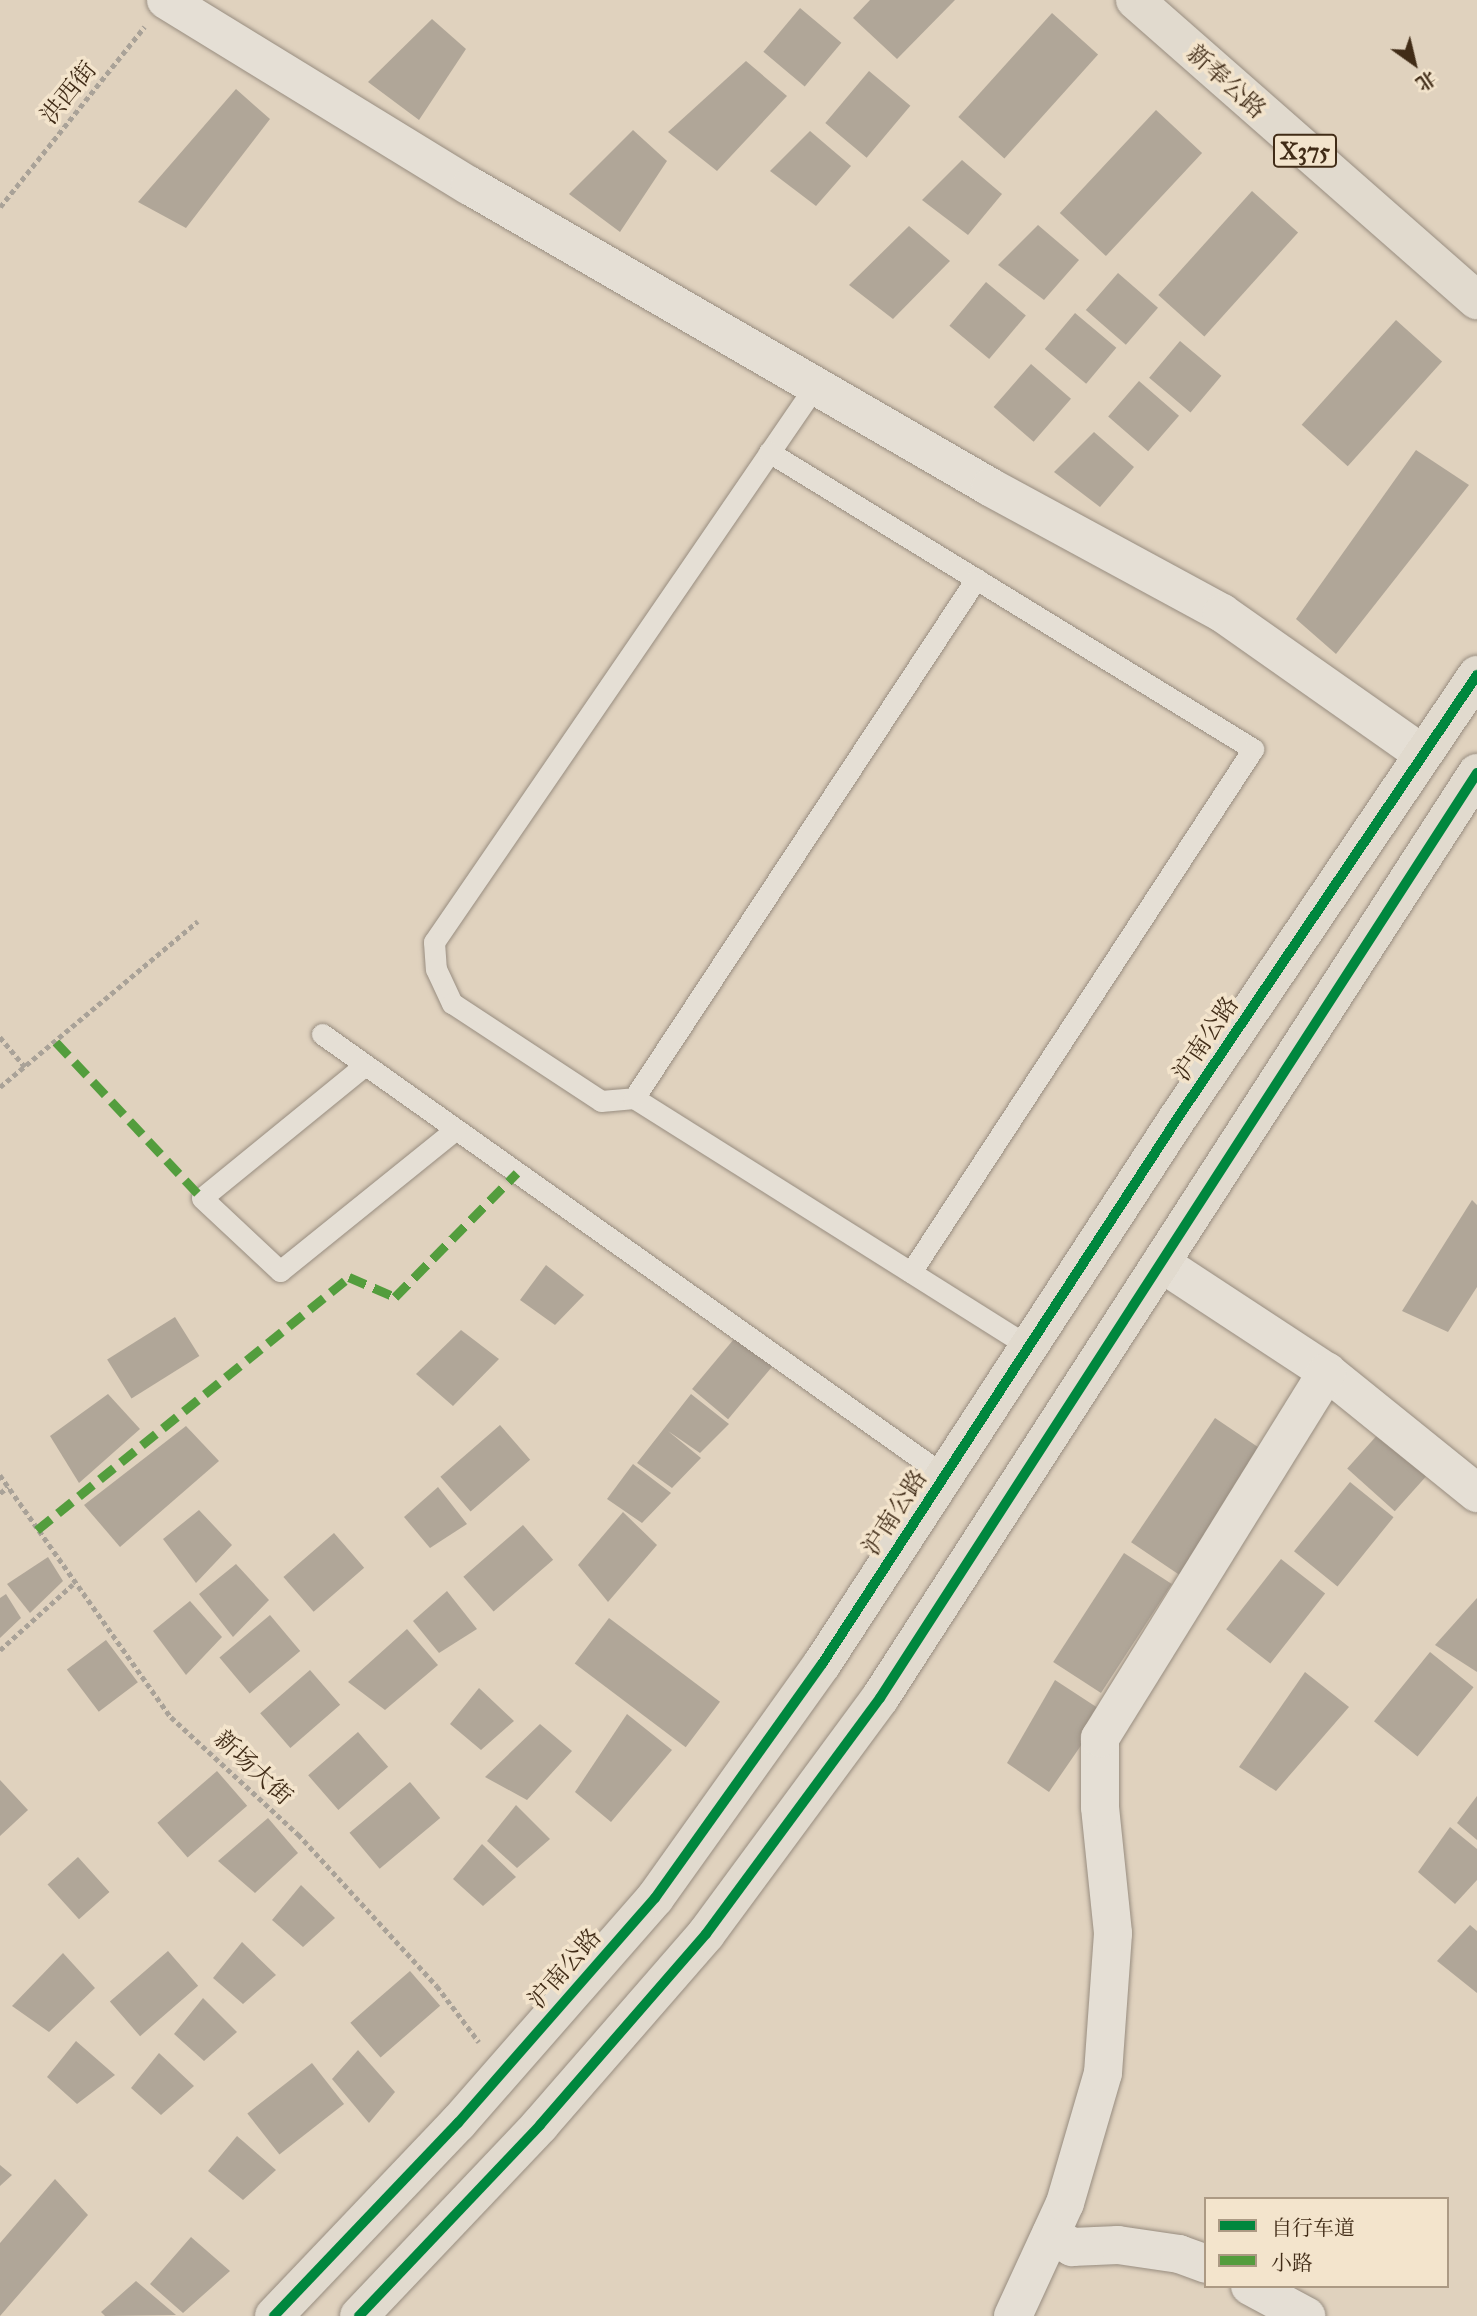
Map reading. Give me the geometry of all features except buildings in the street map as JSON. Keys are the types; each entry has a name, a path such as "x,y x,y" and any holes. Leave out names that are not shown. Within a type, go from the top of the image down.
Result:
{"main road":[{"name":"新奉公路","path":"1135,0 1477,300"},
{"name":"沪南公路","path":"274,2316 502,2073 655,1898 822,1664 1421,753 1477,676"},
{"path":"359,2316 540,2125 706,1934 880,1698 1161,1263 1444,817 1477,773"}],"street":[{"path":"166,0 470,186 815,386 1222,613 1421,753"},
{"path":"1161,1263 1327,1372 1477,1493"},
{"path":"1013,2316 1066,2203 1103,2073 1113,1933 1100,1807 1100,1738 1327,1372"},
{"path":"1051,2234 1072,2246 1118,2245 1179,2254 1204,2263"},
{"path":"1254,2288 1306,2316"}],"lane":[{"path":"815,386 434,942 436,969 452,1003 601,1101 634,1098 1028,1347"},
{"path":"769,452 1253,749 911,1272"},
{"path":"634,1098 976,579"},
{"path":"322,1034 945,1476"},
{"path":"365,1065 202,1198 280,1271 456,1129"}],"path":[{"path":"0,1087 198,921"},
{"path":"0,1037 25,1067"},
{"path":"0,1493 8,1487"},
{"path":"0,1650 73,1584"}],"marked path":[{"path":"56,1042 202,1198"},
{"path":"37,1530 349,1277 395,1297 517,1173"}],"cycle path":[{"path":"274,2316 458,2123 655,1898 822,1664 1177,1119 1477,675"},
{"path":"359,2316 540,2125 706,1934 880,1698 1477,773"}]}
